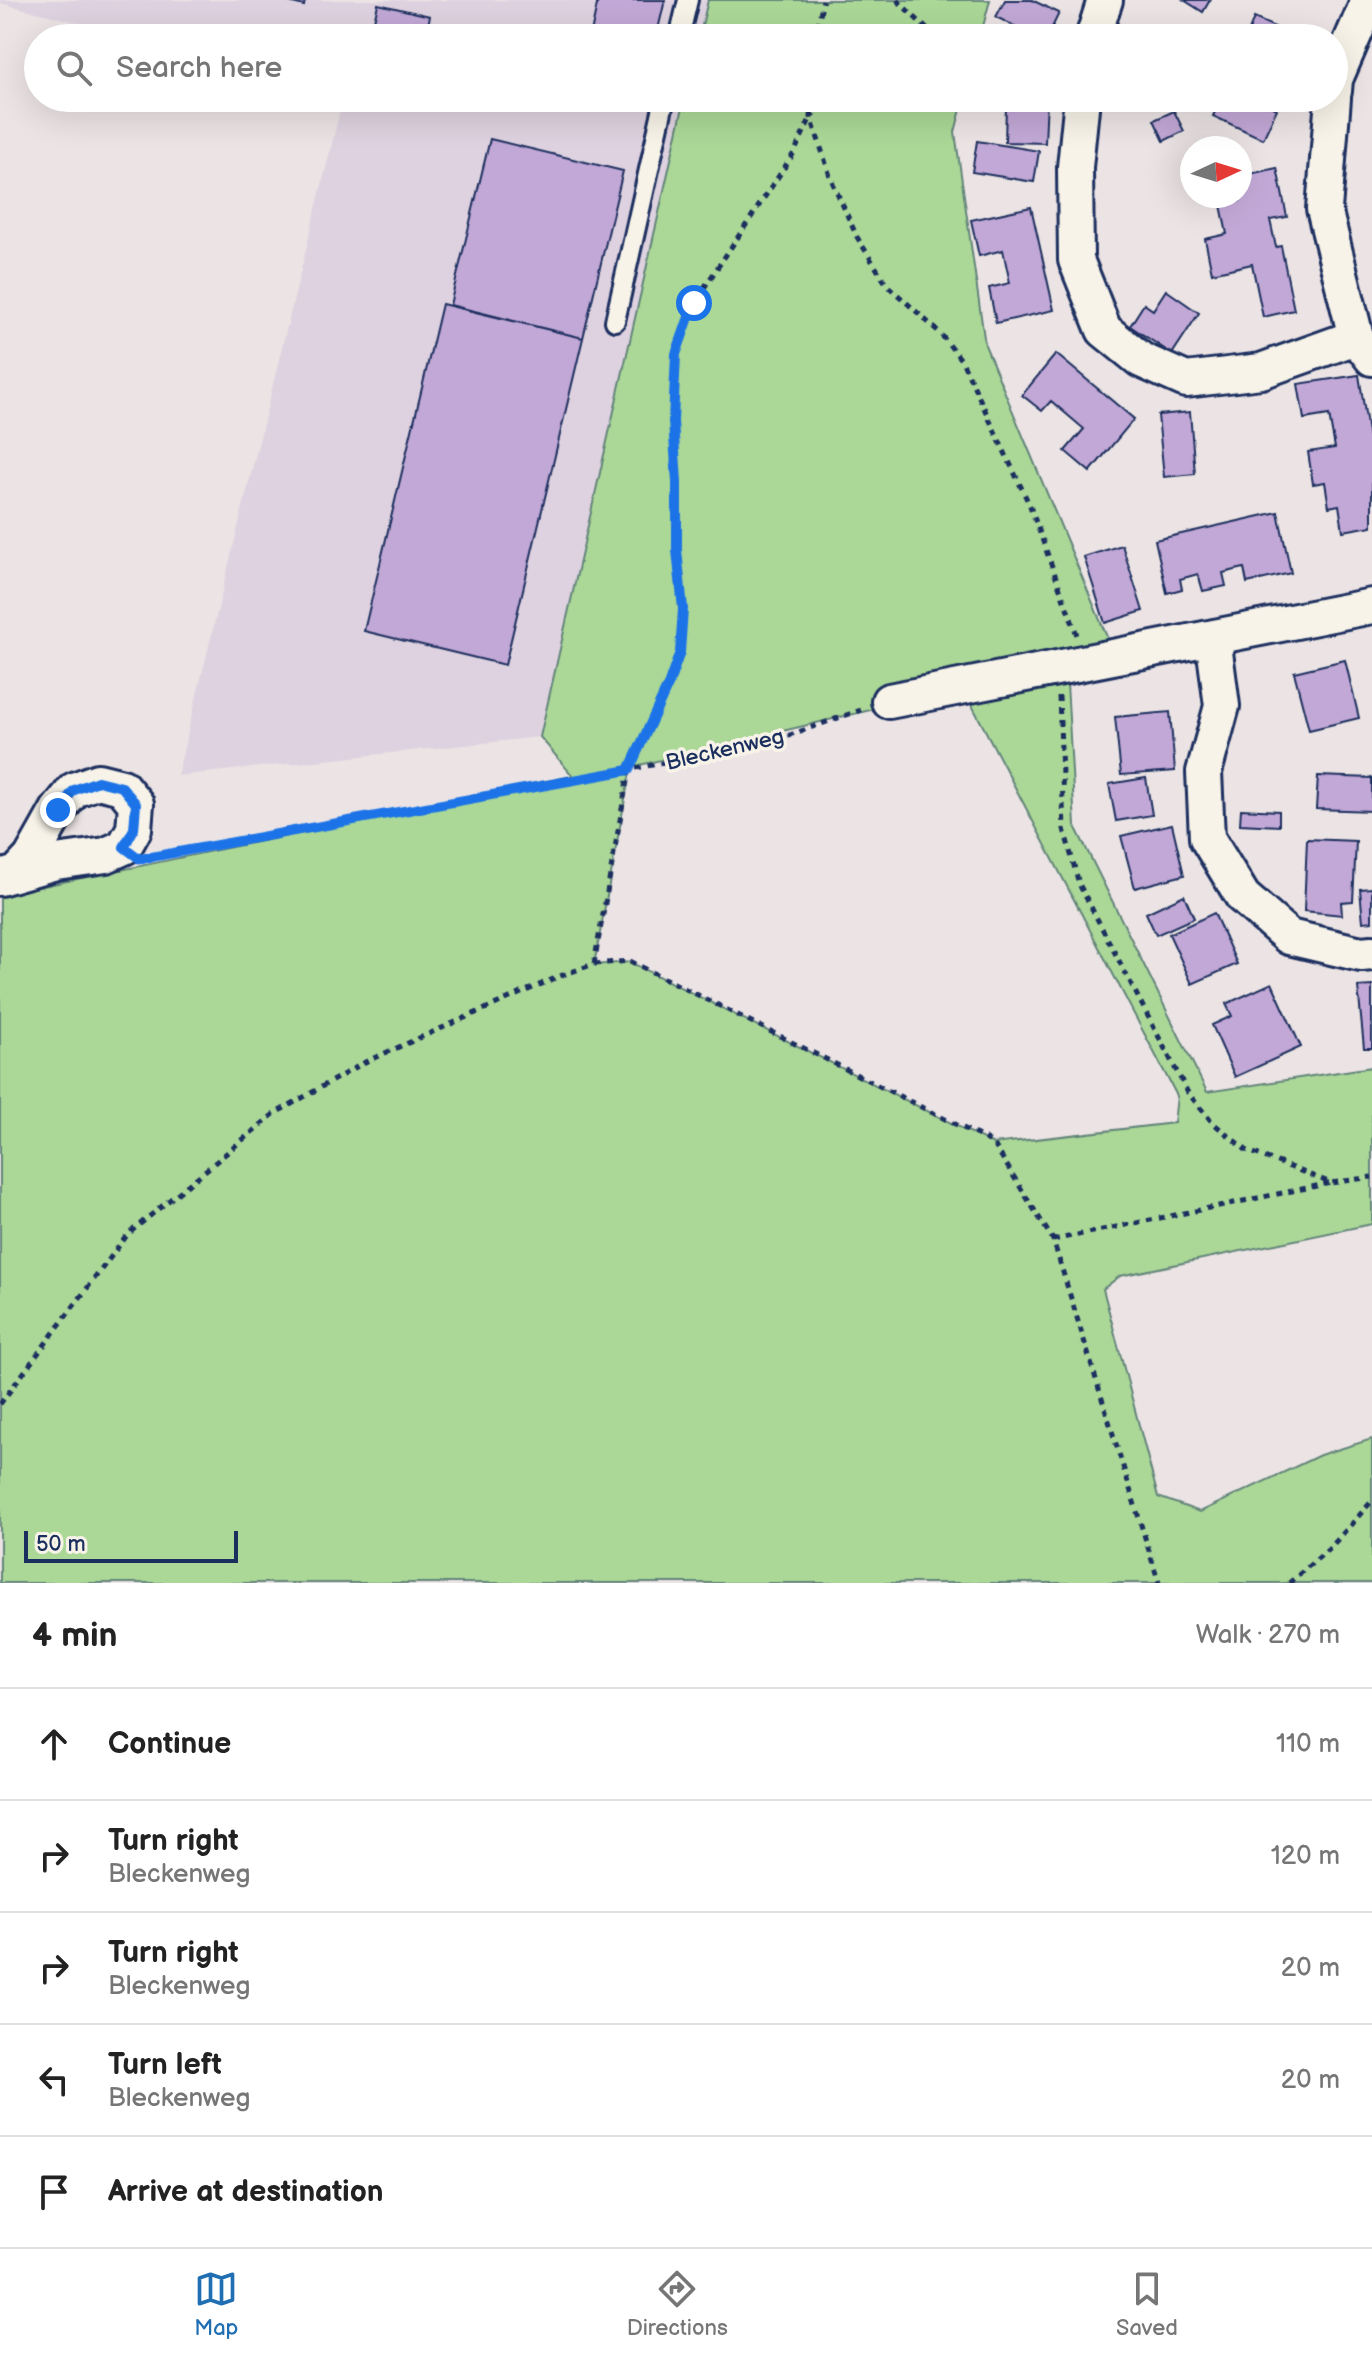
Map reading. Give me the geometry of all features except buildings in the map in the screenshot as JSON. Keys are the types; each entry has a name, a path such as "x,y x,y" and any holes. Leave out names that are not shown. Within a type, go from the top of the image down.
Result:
{"street":[{"path":"1097,24 1105,0"},
{"path":"1348,49 1369,0"},
{"path":"1081,112 1075,167 1076,260 1104,330 1141,360 1186,380 1261,371 1364,347 1324,209 1332,112"},
{"path":"889,701 1372,606"},
{"path":"1213,637 1222,706 1204,772 1207,838 1243,897 1289,937 1361,954 1372,953"},
{"path":"98,781 122,787 136,804 132,853 56,862 8,875 31,858 58,810 74,790 98,781"}],"lane":[{"path":"682,24 688,0"},
{"path":"615,321 662,112"}],"path":[{"path":"818,24 823,0"},
{"path":"897,0 922,24"},
{"path":"811,112 831,179 857,237 887,285 939,332 962,361 1030,506 1065,606 1072,665 1064,829 1079,884 1188,1093 1212,1122 1246,1150 1331,1183"},
{"path":"594,964 629,770 680,652 683,609 677,550 673,421 676,354 694,303 794,153 811,117 817,112"},
{"name":"Bleckenweg","path":"132,853 761,745 889,701"},
{"path":"0,1404 128,1234 274,1114 367,1061 560,976 594,964 630,961 993,1143 1053,1240 1159,1583"},
{"path":"1053,1240 1372,1177"},
{"path":"1289,1583 1330,1548 1372,1501"}],"shaded area":[{"path":"0,0 708,0 702,24 83,24 0,3"},
{"path":"340,112 682,112 540,737 177,776"}],"green space":[{"path":"708,0 990,0 984,24 702,24"},
{"path":"682,112 960,112 955,132 985,345 1115,656 1066,665 1075,826 1207,1092 1372,1067 1372,1224 1120,1276 1103,1289 1158,1497 1200,1512 1320,1455 1372,1439 1372,1583 0,1583 0,895 573,776 540,737","holes":["963,688 1177,1096 1174,1123 993,1144 630,962 594,965 631,767"]}],"route":[{"path":"58,810 74,790 98,781 122,787 136,804 134,829 124,847 140,859 629,770 680,652 683,609 677,550 673,421 676,354 694,303"}]}
